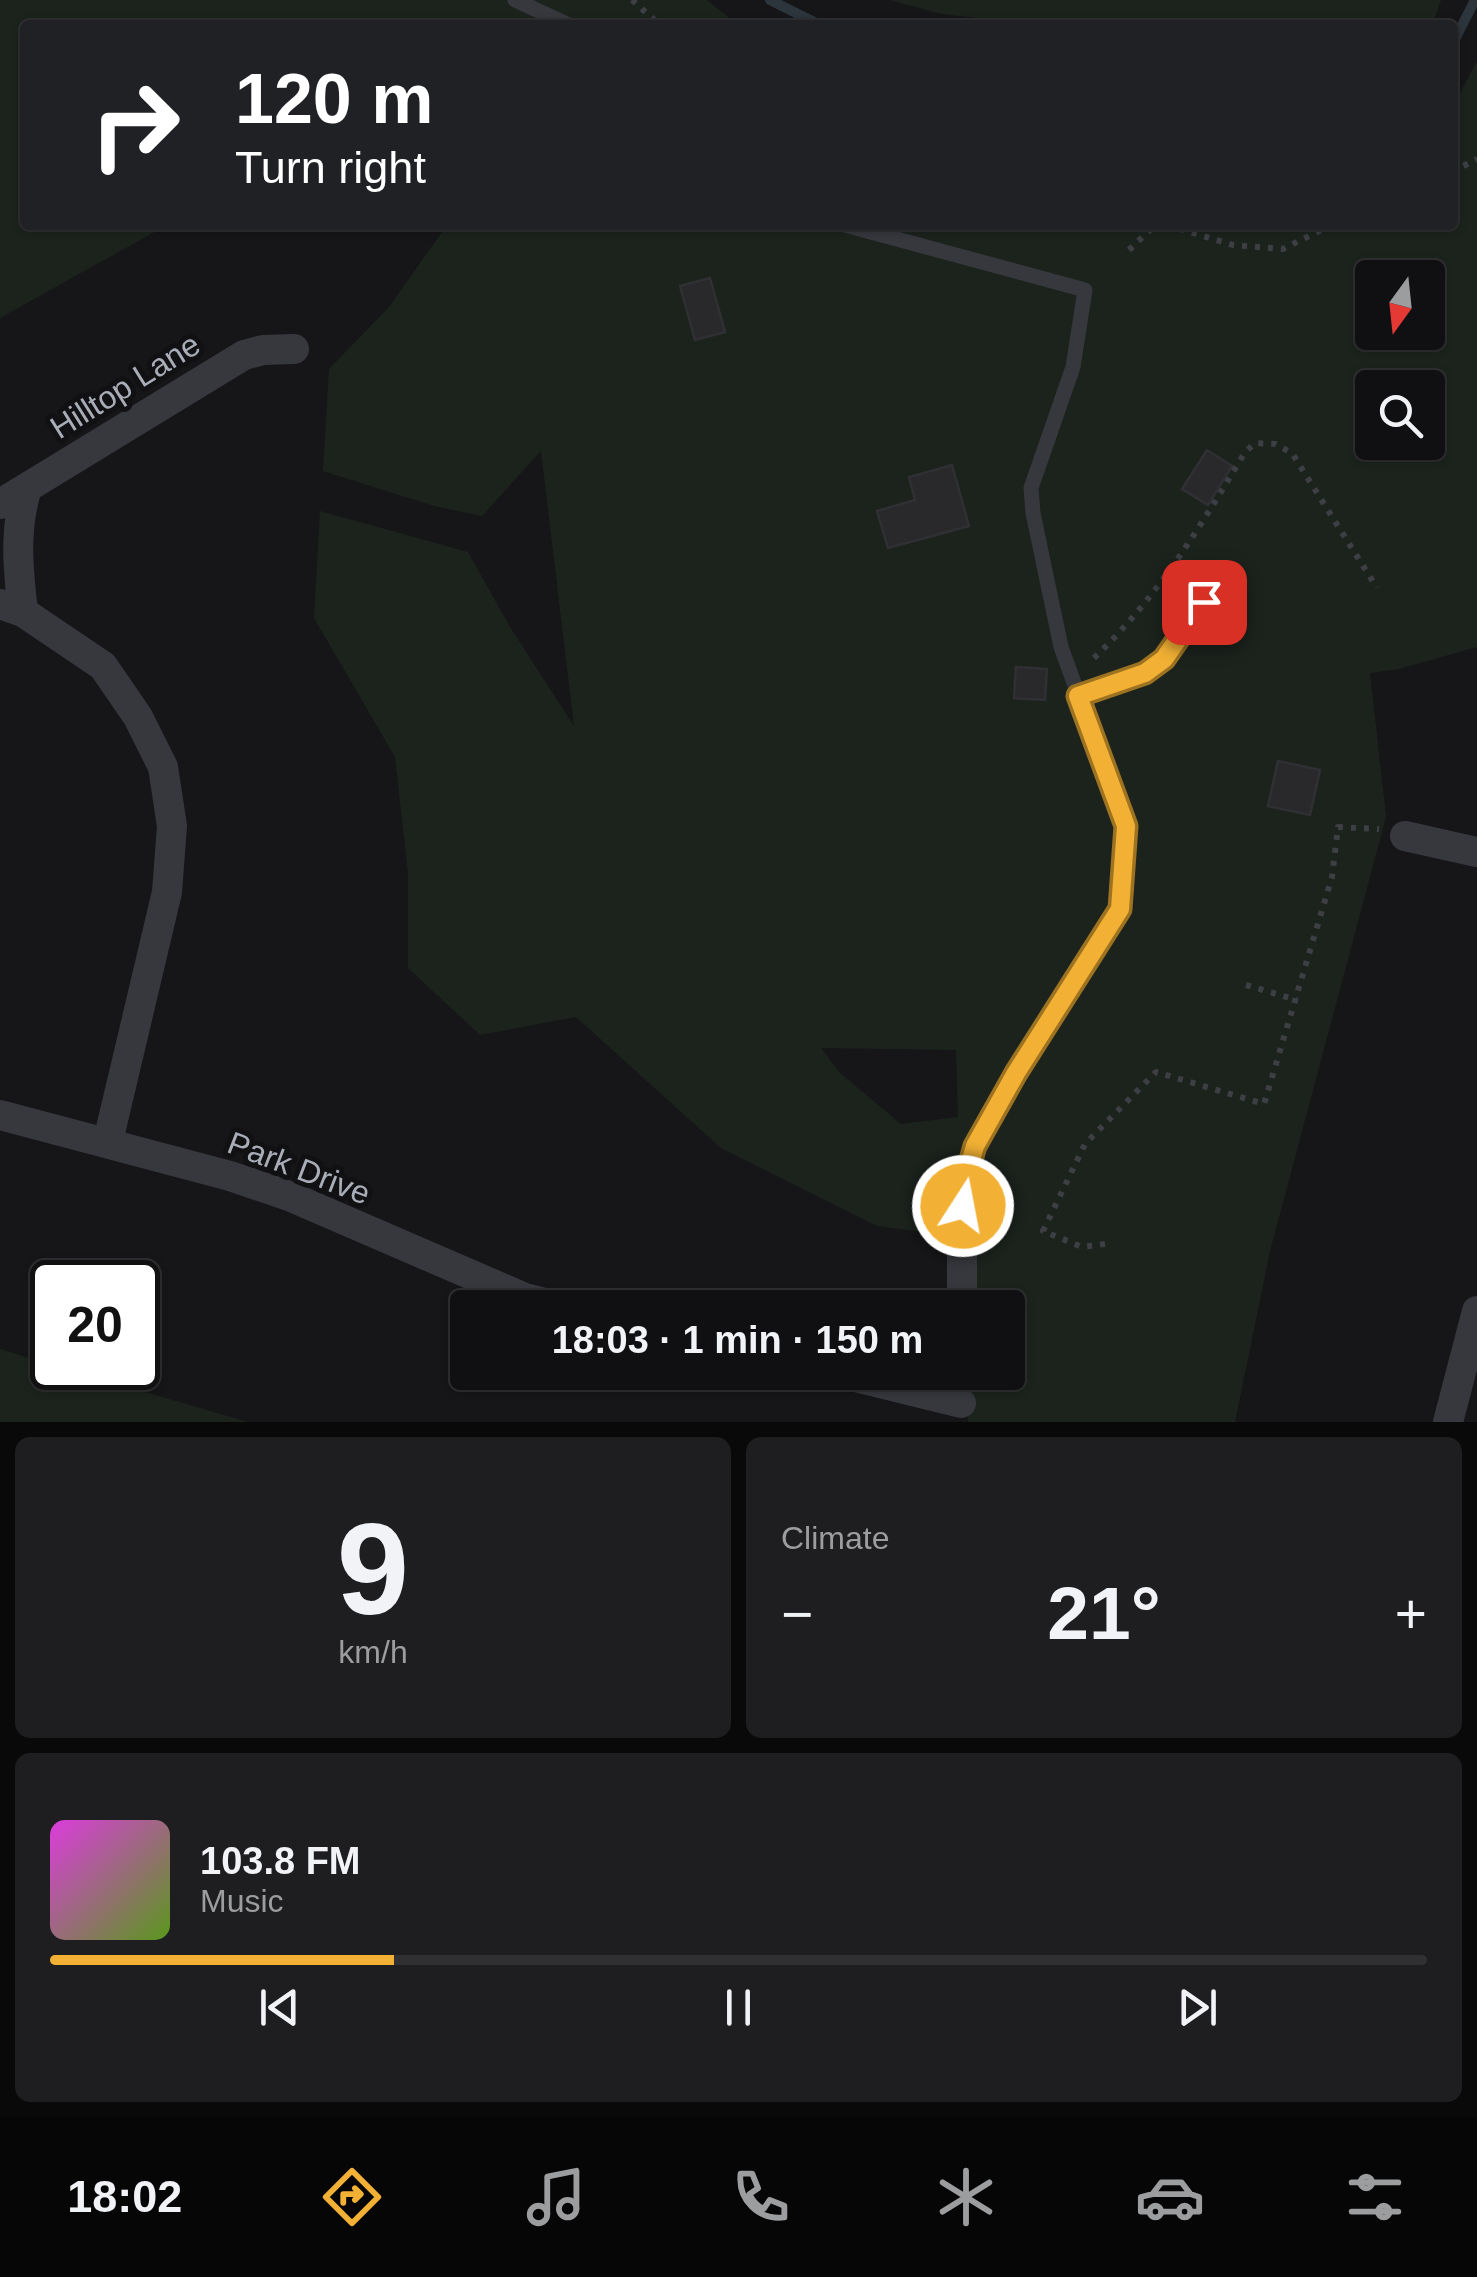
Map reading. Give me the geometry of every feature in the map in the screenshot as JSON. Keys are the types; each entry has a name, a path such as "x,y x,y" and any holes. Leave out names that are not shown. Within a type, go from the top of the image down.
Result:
{"street":[{"name":"Hilltop Lane","path":"0,504 244,355 294,348"},
{"path":"27,488 19,512 12,608 103,666 138,717 163,766 172,826 168,892 108,1142"},
{"path":"1399,832 1477,852"},
{"name":"Park Drive","path":"0,1116 108,1142 289,1196 506,1290"},
{"path":"962,1228 962,1290"},
{"path":"1448,1422 1477,1311"},
{"path":"919,1390 961,1399"}],"lane":[{"path":"514,0 558,20"},
{"path":"863,230 1084,290 1073,367 1031,488 1061,647 1126,826 1120,909 1016,1073 975,1146 964,1184 962,1228"},
{"path":"1078,696 1145,673 1164,659 1204,602"}],"path":[{"path":"632,0 654,20"},
{"path":"1129,250 1151,230"},
{"path":"1183,230 1233,245 1283,249 1322,230"},
{"path":"1094,658 1142,609 1169,574 1245,452 1256,443 1276,444 1292,452 1377,588"},
{"path":"1106,1244 1082,1247 1043,1230 1085,1144 1156,1072 1264,1104 1332,877 1338,828 1399,832"},
{"path":"1246,984 1297,1000"}],"shaded area":[{"path":"0,0 707,0 732,20 20,20 20,230 158,230 0,318"},
{"path":"889,0 1441,0 1434,20 998,20 942,14"},
{"path":"1477,61 1477,647 1370,673 1386,817 1270,1251 1235,1422 968,1422 967,1390 1025,1390 1025,1290 964,1290 962,1237 877,1226 721,1148 576,1017 480,1035 408,968 408,873 395,757 314,618 320,511 468,552 510,627 574,726 541,451 482,516 434,506 323,471 329,369 389,307 443,230 1458,230 1458,97","holes":["821,1048 956,1050 958,1117 901,1124 840,1073"]},
{"path":"0,1349 30,1358 30,1390 138,1390 248,1422 0,1422"}],"building":[{"path":"710,278 725,332 695,340 680,286"},
{"path":"1207,450 1232,466 1208,505 1182,489"},
{"path":"952,465 969,526 888,548 877,511 915,500 909,477"},
{"path":"1016,667 1047,669 1045,700 1014,698"},
{"path":"1278,761 1320,770 1310,815 1268,806"}],"waterway":[{"path":"770,0 810,20"},
{"path":"1458,33 1475,0"}],"route":[{"path":"963,1206 964,1184 975,1146 1016,1073 1120,909 1126,826 1078,696 1145,673 1164,659 1204,602"}]}
